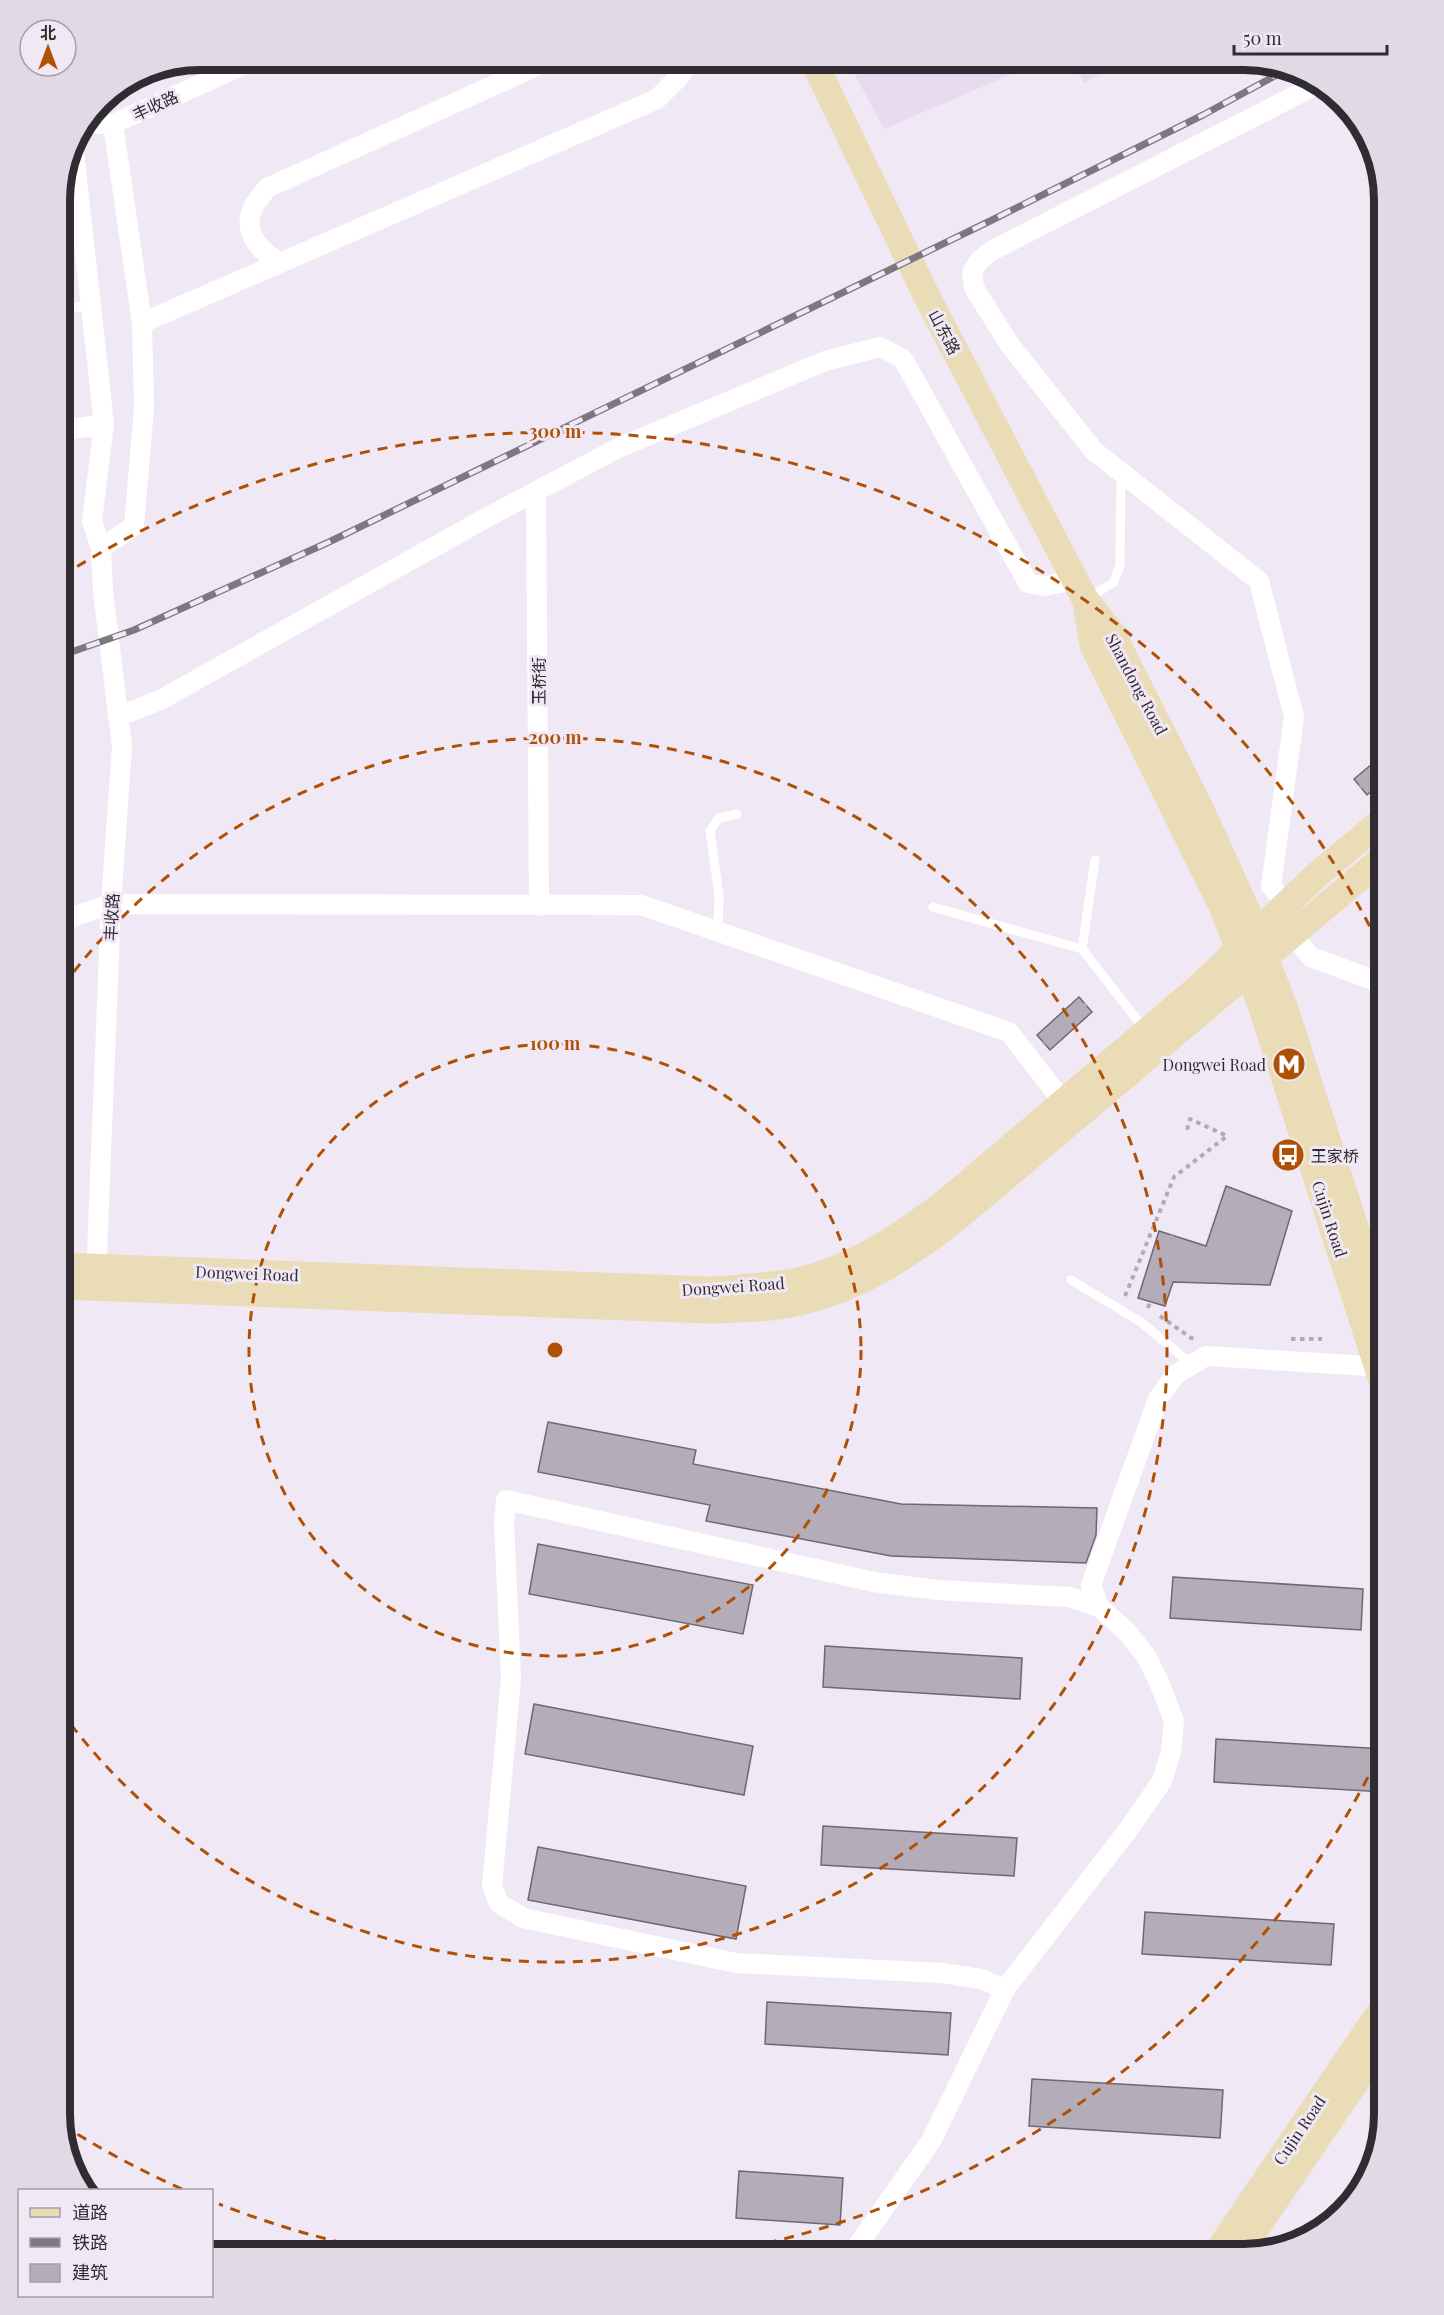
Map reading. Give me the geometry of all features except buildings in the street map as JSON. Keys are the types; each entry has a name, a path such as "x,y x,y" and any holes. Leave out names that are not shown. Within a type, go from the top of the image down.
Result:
{"main road":[{"name":"山东路","path":"818,71 926,295 1080,589"},
{"name":"Shandong Road","path":"1080,589 1113,635 1238,889 1252,953"},
{"name":"Dongwei Road","path":"70,1283 96,1277 647,1289 756,1287 798,1281 872,1252 910,1228 1070,1110 1252,953 1286,905 1374,828"},
{"name":"Dongwei Road","path":"1252,953 1292,935 1374,865"},
{"name":"Cujin Road","path":"1252,953 1286,1012 1374,1286"},
{"name":"Cujin Road","path":"1252,953 1267,1018 1374,1349"},
{"name":"Dongwei Road","path":"70,1269 96,1277"},
{"name":"Cujin Road","path":"1222,2244 1374,2021"},
{"name":"Cujin Road","path":"1245,2244 1374,2055"}],"street":[{"name":"丰收路","path":"95,124 113,124 230,71"},
{"path":"280,263 262,252 250,229 251,212 267,188 519,71"},
{"path":"142,323 657,99 683,71"},
{"path":"1286,905 1271,886 1294,717 1259,581 1094,452 1010,345 974,288 972,272 979,261 993,250 1309,88"},
{"path":"101,548 134,526 144,408 142,323 113,124"},
{"name":"丰收路","path":"75,165 104,424 92,521 101,548 122,746 111,904 96,1277"},
{"path":"118,717 162,699 618,448 825,361 880,347 903,359 1028,583 1080,589"},
{"path":"71,429 104,424"},
{"name":"玉桥街","path":"536,492 539,906"},
{"path":"71,917 111,904 641,905 1009,1032 1070,1110"},
{"path":"1292,935 1311,957 1374,980"},
{"path":"1099,1607 1091,1585 1158,1399 1175,1375 1206,1356 1227,1355 1374,1373"},
{"path":"859,2244 931,2141 1005,1989 1128,1830 1162,1781 1171,1752 1174,1721 1155,1674 1146,1656 1126,1631 1099,1607 1070,1597 937,1590 874,1582 506,1500 504,1523 511,1678 492,1886 499,1903 524,1918 736,1963 942,1973 981,1979 1005,1989"}],"lane":[{"path":"71,308 91,305"},
{"path":"1080,589 1113,582 1120,565 1121,472"},
{"path":"718,932 719,896 710,831 719,818 737,814"},
{"path":"1082,949 1095,860"},
{"path":"933,907 1082,949 1153,1040"},
{"path":"1071,1280 1141,1322 1190,1364"}],"path":[{"path":"1360,787 1374,775"},
{"path":"1044,1043 1086,1004"},
{"path":"1132,1300 1125,1296 1174,1177 1227,1136 1190,1119 1186,1130"},
{"path":"1148,1308 1173,1235"},
{"path":"1140,1304 1191,1338 1201,1339"},
{"path":"1289,1340 1322,1339"}],"shaded area":[{"path":"853,71 1018,71 884,129"},
{"path":"1078,71 1106,71 1084,83"}],"railway":[{"path":"71,652 134,630 329,542 988,222 1203,115 1277,75"}],"place":[{"name":"Dongwei Road","path":"1289,1064"},
{"name":"王家桥","path":"1288,1155"}]}
